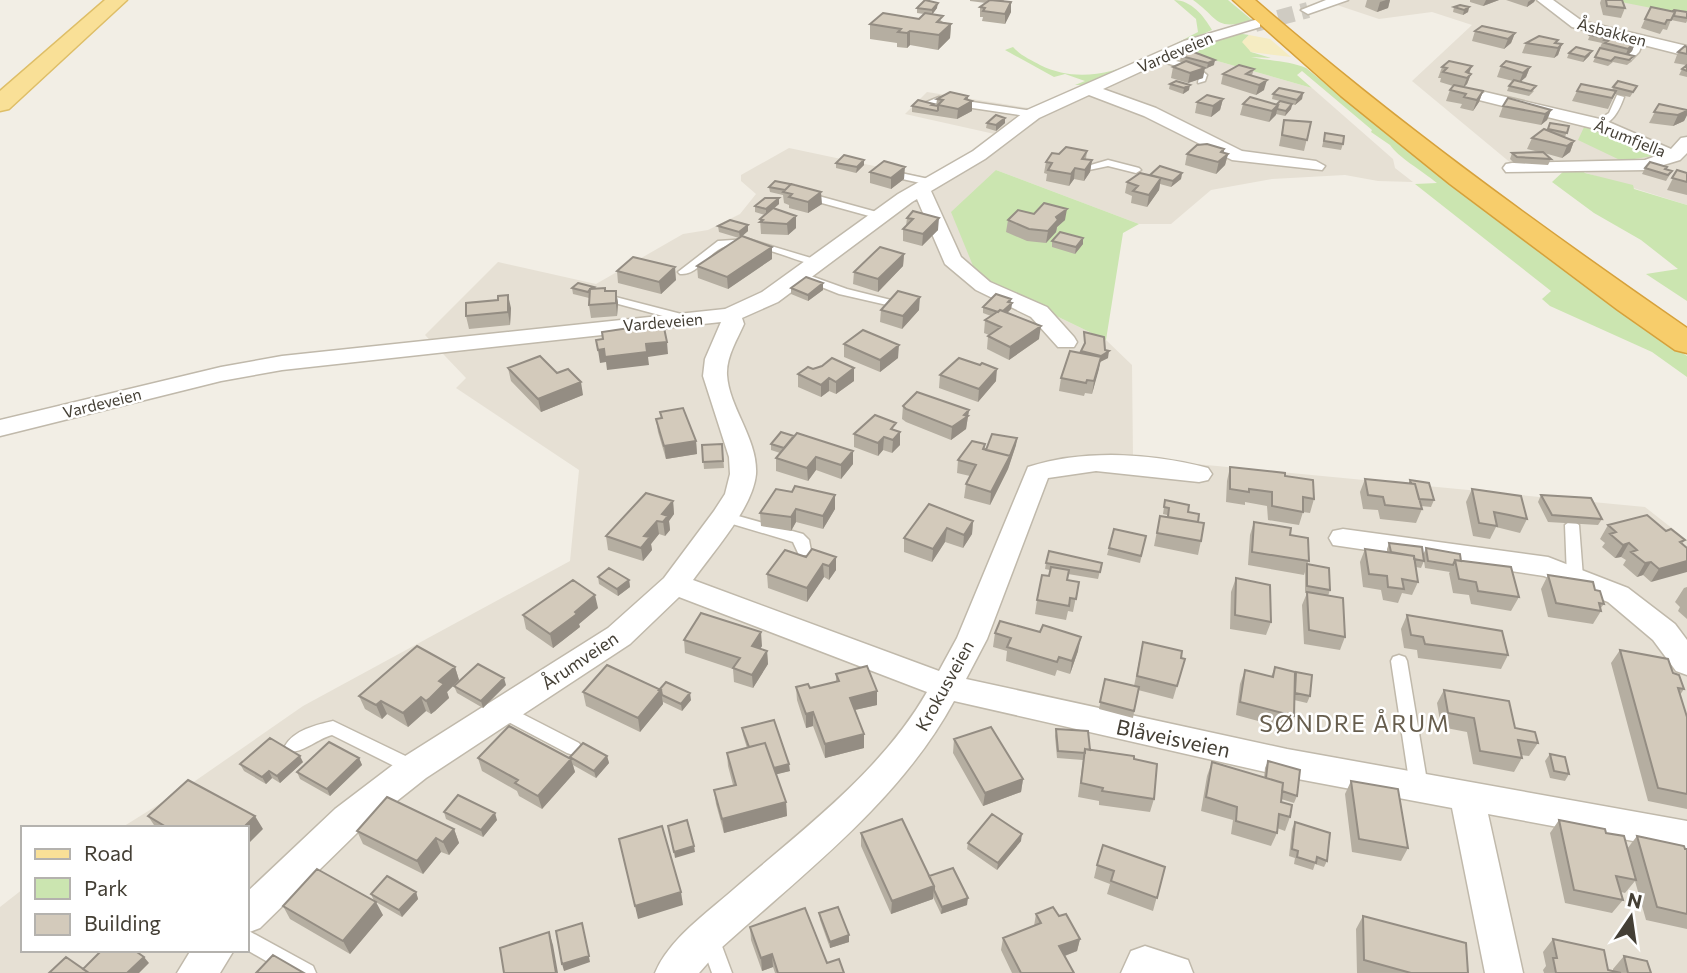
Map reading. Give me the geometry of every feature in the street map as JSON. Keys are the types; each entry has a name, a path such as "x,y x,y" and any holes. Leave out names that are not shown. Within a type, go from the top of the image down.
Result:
{"highway":[{"path":"1242,0 1411,141 1687,344"},
{"path":"1286,9 1457,152 1687,316"}],"main road":[{"path":"0,104 117,0"}],"street":[{"path":"1286,9 1342,0"},
{"name":"Åsbakken","path":"1544,0 1577,24 1687,51"},
{"name":"Vardeveien","path":"0,428 221,374 282,363 730,315 770,297 880,216 979,155 1033,114 1189,44 1255,24"},
{"path":"1088,89 1150,112 1238,156 1316,166"},
{"name":"Årumfjella","path":"1485,97 1598,124 1638,144 1680,149"},
{"path":"1512,168 1647,164 1680,149"},
{"path":"926,187 926,197 952,260 983,286 1039,312 1066,342"},
{"name":"Årumveien","path":"248,915 347,820 414,768 619,636 674,585 724,517 738,494 743,474 742,457 715,376 717,359 733,324 730,315"},
{"name":"Krokusveien","path":"674,973 708,936 868,793 921,732 944,685 972,639 1037,472 1077,463 1199,474"},
{"path":"1343,538 1548,567 1618,595 1664,632 1687,662"},
{"name":"Blåveisveien","path":"674,585 720,599 944,685 1187,743 1687,836"},
{"path":"1467,796 1504,973"},
{"path":"196,973 213,952"},
{"path":"1140,973 1145,964 1174,973"}],"lane":[{"path":"1627,59 1635,52 1640,40"},
{"path":"1159,58 1198,71 1203,75 1201,80"},
{"path":"1598,124 1613,114 1620,97"},
{"path":"926,104 939,100 1033,114"},
{"path":"1088,167 1108,163 1136,170"},
{"path":"873,170 926,187"},
{"path":"797,195 880,216"},
{"path":"684,272 722,243 748,242 817,263"},
{"path":"800,275 843,292 887,302"},
{"path":"596,296 690,319"},
{"path":"724,517 798,538 802,540 804,551"},
{"path":"1572,525 1575,577"},
{"path":"1399,661 1419,788"},
{"path":"503,711 573,748"},
{"path":"294,746 313,733 334,728 414,768"},
{"path":"708,936 722,973"},
{"path":"248,940 306,973"}],"shaded area":[{"path":"1341,0 1687,0 1687,205 1586,173 1577,166 1512,164 1412,81 1472,25 1432,12 1379,19 1331,3"},
{"path":"1182,51 1312,88 1393,159 1395,168 1413,182 1378,181 1345,175 1272,179 1211,190 1171,224 1139,224 996,170 978,278 1106,340 1132,365 1133,458 1645,507 1687,540 1687,973 0,973 0,907 21,891 21,952 248,952 248,826 124,826 185,788 303,706 570,561 579,470 456,388 466,378 425,335 498,262 596,284 683,234 708,230 740,214 756,194 741,181 741,175 789,148 936,179 999,135 905,114 927,92 1042,110 1094,87 1107,88"}],"green space":[{"path":"1174,0 1191,6 1201,14 1212,30 1087,85 1075,85 1085,81 1065,74 1054,77 1005,50 1013,47 1040,65 1061,72 1081,75 1121,68 1141,61 1198,32 1196,19"},
{"path":"1193,0 1228,0 1252,20 1223,24"},
{"path":"1612,0 1687,0 1687,15 1621,2"},
{"path":"1237,33 1249,35 1243,41 1251,52 1271,58 1251,57 1306,68 1447,182 1687,356 1687,377 1652,352 1550,306 1542,299 1551,291 1415,184 1437,183 1371,132 1372,130 1302,71 1297,75 1312,88 1182,51"},
{"path":"1585,125 1653,156 1622,161 1578,140"},
{"path":"1566,169 1581,169 1585,173 1633,185 1634,189 1687,205 1687,301 1646,274 1678,269 1641,240 1594,213 1552,182"},
{"path":"996,170 1139,224 1123,233 1106,340 978,278 951,212"}],"sand":[{"path":"1249,35 1270,39 1291,57 1251,52 1242,42"}],"building":[{"path":"925,0 938,3 932,10 917,8"},
{"path":"990,0 1011,2 1005,14 983,11 985,8 980,7"},
{"path":"1606,0 1622,0 1625,8 1607,6"},
{"path":"1454,7 1469,7 1464,10"},
{"path":"1651,7 1675,12 1665,24 1645,19"},
{"path":"1674,10 1687,12 1687,18 1674,16"},
{"path":"883,13 919,19 925,13 943,16 937,22 951,24 939,35 898,32 901,29 870,24"},
{"path":"1482,26 1515,33 1508,39 1475,31"},
{"path":"1595,31 1615,35 1605,38 1590,35"},
{"path":"1609,35 1636,41 1628,49 1605,43 1608,41 1604,40"},
{"path":"1539,36 1558,40 1555,43 1562,44 1558,48 1526,43"},
{"path":"1685,46 1687,54 1678,52"},
{"path":"1576,47 1592,51 1585,57 1569,53"},
{"path":"1600,48 1634,56 1629,60 1615,57 1611,61 1595,57"},
{"path":"1191,51 1215,60 1208,63 1181,56"},
{"path":"1186,61 1205,68 1190,73 1173,67"},
{"path":"1449,61 1472,66 1466,72 1471,74 1467,78 1443,72 1447,68 1442,67"},
{"path":"1506,61 1530,67 1523,73 1501,66"},
{"path":"1239,65 1254,69 1246,74 1267,80 1259,85 1223,74"},
{"path":"1514,80 1536,86 1531,91 1509,86"},
{"path":"1176,81 1190,85 1184,88 1170,84"},
{"path":"1618,81 1637,86 1633,92 1613,87"},
{"path":"1581,84 1616,91 1612,98 1577,91"},
{"path":"1454,85 1483,91 1477,100 1450,90"},
{"path":"1279,88 1303,93 1297,100 1273,94"},
{"path":"950,92 968,96 965,99 972,101 958,109 938,105 943,100 937,99"},
{"path":"1207,95 1223,99 1213,106 1197,102"},
{"path":"1250,97 1278,105 1272,111 1243,104"},
{"path":"1508,98 1551,110 1545,114 1503,106"},
{"path":"918,100 938,106 938,110 912,106"},
{"path":"1280,101 1292,104 1286,111 1277,109"},
{"path":"1659,104 1687,111 1678,115 1654,112"},
{"path":"996,115 1005,118 996,125 987,123"},
{"path":"1284,120 1311,122 1307,140 1282,135"},
{"path":"1550,123 1569,126 1567,133 1548,129"},
{"path":"1544,129 1574,141 1567,146 1532,138"},
{"path":"1325,133 1344,136 1343,144 1324,141"},
{"path":"1207,144 1224,149 1221,152 1228,154 1218,162 1187,154 1197,145"},
{"path":"1066,147 1087,151 1082,159 1092,160 1085,170 1075,168 1071,174 1048,170 1052,163 1046,162 1052,153 1059,154"},
{"path":"1543,152 1551,159 1517,157 1512,153"},
{"path":"844,155 864,160 857,167 836,163"},
{"path":"884,161 905,167 891,178 870,172"},
{"path":"1650,162 1672,171 1668,175 1645,168"},
{"path":"1160,166 1182,173 1173,181 1150,175"},
{"path":"1677,170 1687,173 1687,182 1672,178"},
{"path":"1140,173 1161,178 1149,195 1133,191 1138,186 1127,182"},
{"path":"775,181 791,184 785,190 769,187"},
{"path":"791,184 821,192 808,202 789,197 792,194 783,192"},
{"path":"765,198 779,198 766,209 755,206"},
{"path":"1044,203 1067,209 1056,217 1058,220 1048,231 1029,229 1008,220 1018,210 1034,214"},
{"path":"773,208 796,216 787,224 760,222"},
{"path":"913,211 939,218 923,234 903,229 913,219 907,218"},
{"path":"730,220 748,225 739,232 718,226"},
{"path":"1060,232 1083,238 1076,247 1052,241"},
{"path":"742,236 772,247 727,277 697,266"},
{"path":"880,247 904,254 878,279 854,272"},
{"path":"633,257 675,267 659,282 617,271"},
{"path":"806,277 823,283 808,295 791,288"},
{"path":"578,283 594,287 588,292 572,288"},
{"path":"605,288 605,291 616,291 616,303 589,305 590,289"},
{"path":"898,291 920,297 903,316 881,310"},
{"path":"996,294 1011,299 1008,302 1012,303 998,312 983,307"},
{"path":"508,295 508,312 466,316 466,303 498,300 498,296"},
{"path":"1000,310 1041,326 1010,347 988,336 1001,327 985,320"},
{"path":"663,323 667,342 646,344 647,352 605,357 604,349 598,350 596,340 603,339 602,332"},
{"path":"863,330 899,345 880,360 844,344"},
{"path":"1084,332 1104,337 1105,350 1109,351 1101,356 1081,351 1085,343"},
{"path":"1070,351 1101,357 1094,381 1087,380 1086,383 1061,378"},
{"path":"540,356 557,373 568,369 581,382 538,399 508,368"},
{"path":"832,358 854,368 836,382 829,378 821,385 798,374 808,367 813,369 822,366"},
{"path":"959,358 997,369 979,389 940,375"},
{"path":"917,392 969,410 964,415 968,416 952,427 906,409 903,406"},
{"path":"683,408 696,441 664,446 656,419 662,418 660,412"},
{"path":"875,415 896,423 891,429 900,432 893,440 884,437 878,443 854,434"},
{"path":"781,432 794,436 784,448 771,444"},
{"path":"797,433 853,451 841,465 816,457 807,468 776,458"},
{"path":"992,434 1017,438 1010,456 986,450"},
{"path":"972,441 985,444 983,449 1010,456 991,492 966,484 976,465 958,460"},
{"path":"722,444 723,461 703,462 702,445"},
{"path":"1230,467 1285,473 1285,476 1313,480 1314,499 1303,497 1303,512 1272,506 1272,492 1230,489"},
{"path":"1365,479 1415,484 1422,509 1385,505 1383,497 1368,495"},
{"path":"1410,480 1429,483 1434,500 1419,499 1415,484 1411,484"},
{"path":"795,486 835,495 823,516 796,509 791,517 760,513 776,489 792,492"},
{"path":"1472,489 1521,496 1527,519 1494,512 1497,526 1479,523"},
{"path":"646,493 673,501 662,514 668,516 663,522 657,521 644,536 650,537 641,548 606,536"},
{"path":"1541,495 1591,498 1602,519 1552,515"},
{"path":"1165,500 1189,505 1188,512 1199,514 1198,522 1168,517 1169,508 1164,507"},
{"path":"929,504 973,521 964,535 947,528 933,549 904,538"},
{"path":"1647,515 1666,531 1671,529 1685,540 1680,542 1687,548 1687,561 1659,569 1651,562 1645,563 1631,552 1637,550 1629,543 1623,545 1610,534 1616,532 1608,525"},
{"path":"1160,516 1204,523 1201,541 1157,533"},
{"path":"1254,522 1291,528 1290,535 1308,538 1309,561 1252,552"},
{"path":"1114,529 1146,536 1141,556 1109,548"},
{"path":"1389,543 1422,547 1424,561 1414,559 1414,556 1391,552"},
{"path":"1426,548 1460,554 1461,561 1455,560 1453,565 1428,561"},
{"path":"812,549 836,557 829,566 823,564 807,588 767,574 785,550 806,557"},
{"path":"1365,549 1414,556 1418,582 1402,579 1404,589 1388,587 1387,576 1369,574"},
{"path":"1049,551 1102,563 1100,572 1046,563"},
{"path":"1455,560 1511,567 1519,597 1478,591 1476,582 1459,579"},
{"path":"1307,564 1329,568 1330,590 1307,586"},
{"path":"1051,567 1069,570 1067,580 1079,582 1076,599 1070,598 1069,606 1037,600 1042,575 1049,576"},
{"path":"609,568 629,580 617,589 598,577"},
{"path":"1548,575 1593,582 1595,590 1600,591 1604,604 1599,603 1601,611 1556,603"},
{"path":"1236,578 1270,585 1271,622 1235,615"},
{"path":"573,580 595,595 575,612 577,614 550,634 523,615"},
{"path":"1307,592 1343,598 1345,637 1309,630"},
{"path":"701,613 761,632 752,646 767,651 752,675 733,668 740,658 684,640"},
{"path":"1407,615 1502,631 1508,655 1425,644 1423,637 1411,635"},
{"path":"1000,621 1040,632 1043,625 1081,637 1072,661 1059,657 1057,662 1007,647 1011,638 995,633"},
{"path":"1143,642 1182,651 1181,658 1185,659 1177,686 1137,676"},
{"path":"417,646 455,667 439,681 444,684 430,698 426,701 421,697 403,713 381,701 376,705 359,696"},
{"path":"1620,650 1668,659 1673,673 1679,675 1684,689 1678,688 1687,717 1687,794 1658,788"},
{"path":"478,664 504,678 481,701 454,686"},
{"path":"607,665 661,690 638,718 583,692"},
{"path":"867,666 877,691 850,698 864,734 825,744 813,712 806,714 796,687 808,684 810,688 839,681 836,674"},
{"path":"1275,667 1295,672 1294,716 1240,702 1245,670 1273,677"},
{"path":"1296,672 1312,675 1310,696 1295,693"},
{"path":"1105,679 1139,687 1134,711 1100,702"},
{"path":"666,682 690,693 681,704 662,695 659,690"},
{"path":"1444,690 1509,701 1515,728 1535,732 1538,743 1518,740 1522,758 1480,751 1474,718 1448,713"},
{"path":"774,720 789,764 774,768 765,743 749,747 742,728"},
{"path":"509,726 571,759 538,796 515,783 518,780 478,758"},
{"path":"991,727 1023,779 985,793 954,739"},
{"path":"1056,729 1088,731 1090,750 1085,749 1085,753 1058,751"},
{"path":"270,738 300,756 277,776 269,771 262,777 240,764"},
{"path":"329,742 359,758 327,789 297,772"},
{"path":"583,743 607,756 594,771 570,757"},
{"path":"765,743 786,802 722,819 714,790 736,785 727,753"},
{"path":"1085,749 1134,756 1134,759 1157,764 1154,799 1102,791 1103,788 1081,783"},
{"path":"1550,754 1565,757 1569,774 1554,771"},
{"path":"1268,761 1300,770 1297,796 1282,791 1283,783 1266,778"},
{"path":"1212,762 1283,783 1281,802 1292,805 1290,817 1279,814 1277,833 1236,821 1237,807 1206,797"},
{"path":"188,780 255,816 245,826 165,826 148,816"},
{"path":"1351,781 1398,789 1408,848 1359,839"},
{"path":"458,795 495,813 481,830 444,812"},
{"path":"387,797 454,829 443,842 436,838 417,861 357,831"},
{"path":"992,814 1022,834 998,863 968,843"},
{"path":"902,819 934,886 892,901 861,833"},
{"path":"687,820 694,846 674,852 668,826"},
{"path":"1559,820 1605,829 1606,833 1624,836 1636,880 1616,876 1623,900 1574,890"},
{"path":"1295,822 1330,833 1327,861 1317,857 1316,863 1297,857 1298,851 1292,849"},
{"path":"662,826 681,892 635,906 619,839"},
{"path":"1637,836 1684,846 1687,849 1687,914 1657,907"},
{"path":"1103,845 1165,867 1157,898 1111,881 1114,871 1097,865"},
{"path":"953,868 968,898 942,907 929,876"},
{"path":"317,869 376,902 343,941 283,906"},
{"path":"387,876 416,892 399,910 371,894"},
{"path":"838,907 849,935 830,942 819,913"},
{"path":"1053,907 1059,916 1066,914 1080,939 1059,946 1074,973 1021,973 1003,938 1041,923 1036,914"},
{"path":"805,908 827,963 839,959 844,973 778,973 772,954 761,958 750,927"},
{"path":"1363,916 1466,943 1468,973 1411,973 1364,960"},
{"path":"582,923 589,956 562,964 556,931"},
{"path":"549,932 556,973 504,973 500,948"},
{"path":"1553,939 1604,950 1608,970 1621,973 1556,973 1553,958 1557,958"},
{"path":"100,952 137,952 144,957 127,973 89,973 83,969"},
{"path":"273,955 304,973 256,973"},
{"path":"1624,956 1647,961 1651,973 1628,973"},
{"path":"66,957 89,973 49,973"}],"tunnel":[{"path":"1255,24 1308,10"}],"district":[{"name":"SØNDRE ÅRUM","path":"1355,724"}]}
